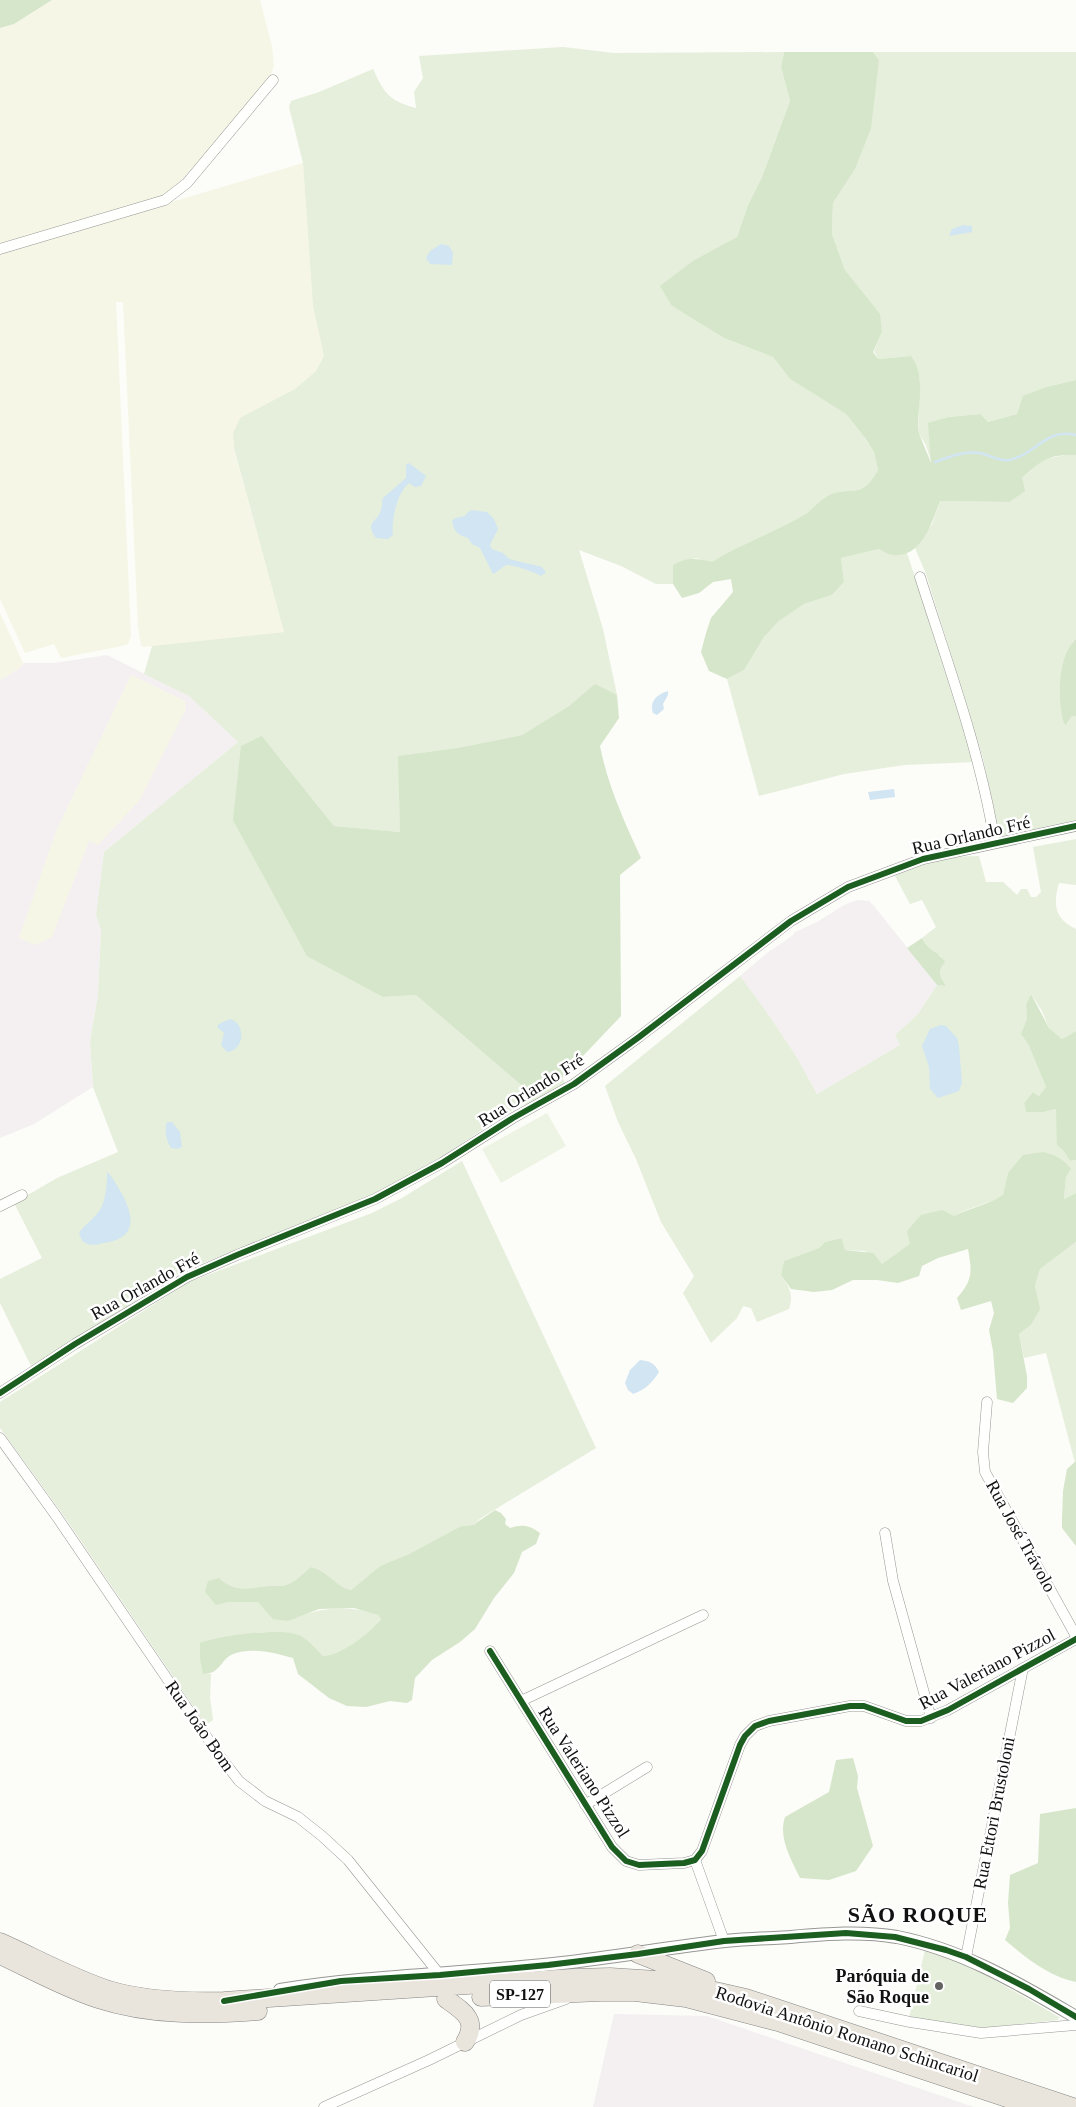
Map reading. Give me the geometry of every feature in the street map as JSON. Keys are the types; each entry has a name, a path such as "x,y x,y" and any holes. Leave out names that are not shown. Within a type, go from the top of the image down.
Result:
{"highway":[{"name":"Rodovia Antônio Romano Schincariol","path":"0,1942 88,1982 111,1990 174,2001 224,2001 591,1977 657,1980 746,1998 1073,2107"},
{"path":"638,1954 746,1998"},
{"name":"Rodovia Antônio Romano Schincariol","path":"0,1955 98,1999 152,2011 224,2014 446,1999 586,1992 635,1992 686,1998 778,2022 1034,2107"},
{"path":"446,1999 466,2014 470,2022 471,2028 464,2042"}],"street":[{"path":"0,249 165,200 174,195 187,183 273,80"},
{"path":"920,577 957,690 978,762 988,800 995,843"},
{"name":"Rua Orlando Fré","path":"0,1393 75,1344 187,1277 236,1254 375,1199 442,1163 513,1118 574,1084 791,921 848,887 923,860 1076,826"},
{"path":"0,1206 22,1195"},
{"name":"Rua José Trávolo","path":"987,1402 983,1452 986,1472 1076,1637"},
{"name":"Rua João Bom","path":"0,1438 57,1517 219,1755 239,1781 265,1801 298,1817 348,1860 440,1975"},
{"path":"885,1533 893,1581 931,1718"},
{"path":"521,1701 702,1615"},
{"name":"Rua Valeriano Pizzol","path":"490,1651 612,1847 626,1861 639,1865 673,1864 695,1860 702,1851 740,1745 745,1736 755,1726 769,1721 850,1706 864,1706 906,1721 920,1721 931,1718 1076,1637"},
{"name":"Rua Ettori Brustoloni","path":"966,1957 1023,1668"},
{"path":"585,1805 647,1767"},
{"path":"695,1860 724,1941"},
{"path":"224,2001 341,1981 440,1975 638,1954 724,1941 846,1933 868,1934 924,1943 966,1957 1029,1989 1076,2017"},
{"path":"324,2107 521,2015 586,1992"},
{"path":"859,2011 910,2022 981,2033 1076,2025"}],"shaded area":[{"path":"107,655 189,696 238,742 104,852 96,915 101,930 98,995 90,1041 93,1087 34,1124 0,1138 0,680 20,668 23,663 54,663"},
{"path":"857,900 869,901 874,906 937,985 918,1014 895,1035 900,1045 817,1094 796,1056 740,976 795,932 817,922 844,905"},
{"path":"614,2014 707,2016 974,2107 593,2107"}],"green space":[{"path":"0,0 52,0 14,24 0,28"},
{"path":"52,0 260,0 272,46 274,65 271,75 265,84 182,180 168,193 155,200 0,245 0,28 14,24"},
{"path":"563,47 614,53 784,52 781,67 790,101 762,177 748,205 737,237 718,248 672,306 724,338 773,357 790,379 846,414 874,452 878,470 871,480 860,489 843,491 827,496 807,513 711,563 696,558 673,565 673,584 656,584 621,566 579,550 603,629 617,695 595,685 569,706 522,735 457,748 399,756 400,832 334,826 262,736 383,997 416,995 528,1091 562,1078 565,1083 532,1102 515,1108 443,1156 373,1195 183,1271 32,1368 0,1303 0,1279 42,1258 14,1203 57,1178 118,1152 93,1087 90,1041 98,995 101,930 96,915 104,852 238,742 189,696 144,674 152,646 284,632 234,448 233,433 240,418 295,389 316,371 324,356 313,306 303,163 289,107 291,101 319,92 373,69 388,95 399,102 416,108 414,92 423,78 419,56"},
{"path":"784,52 873,52 879,60 871,128 855,169 833,203 832,234 845,270 880,314 882,332 873,352 878,359 911,356 916,364 920,382 918,430 931,463 928,423 949,417 980,414 988,422 1017,414 1023,396 1046,387 1076,380 1076,455 1052,457 1040,463 1022,478 1025,491 1009,502 940,501 924,537 919,545 911,551 893,555 879,549 841,558 844,582 832,595 804,604 779,621 764,637 744,670 727,679 709,671 701,652 711,618 733,592 731,579 713,582 699,593 682,598 673,584 673,565 692,559 712,562 795,520 807,513 827,496 866,486 878,470 874,452 846,414 790,379 773,357 724,338 672,306 660,286 693,261 737,237 748,205 762,177 790,101 781,67"},
{"path":"873,52 1076,52 1076,380 1046,387 1017,414 988,422 979,414 949,417 932,465 926,445 918,432 920,379 911,356 878,359 874,351 882,332 879,314 845,270 832,234 833,203 855,169 879,60"},
{"path":"303,163 313,306 324,356 316,371 295,389 278,398 234,449 284,632 143,647 141,645 138,626 123,302 116,302 131,636 128,644 122,646 61,658 54,644 25,653 0,599 0,253"},
{"path":"1076,455 1076,639 1072,643 1064,726 1071,717 1076,716 1076,820 1000,838 983,758 926,574 915,548 932,524 940,501 1009,502 1022,478 1044,459"},
{"path":"879,549 893,555 907,553 953,692 973,762 905,765 844,774 759,796 727,679 744,670 764,637 779,621 804,604 832,595 844,582 841,558"},
{"path":"0,613 23,663 20,668 0,680"},
{"path":"1076,639 1076,716 1071,717 1065,726 1062,717 1060,681 1065,657"},
{"path":"131,675 185,701 186,709 139,801 98,845 89,841 52,937 35,945 19,938 48,854 57,829"},
{"path":"595,684 617,695 619,718 600,746 612,789 641,858 620,875 621,1016 562,1078 528,1091 416,995 383,997 307,956 233,820 241,746 262,736 334,826 400,832 398,756 457,748 522,735 569,706"},
{"path":"1076,839 1076,885 1059,883 1056,904 1059,916 1063,921 1076,929 1076,1031 1062,1039 1049,1028 1042,1011 1031,994 1026,1005 1027,1018 1021,1034 1029,1046 1046,1087 1039,1096 1033,1092 1024,1103 1026,1112 1044,1112 1056,1109 1064,1149 1070,1161 1076,1160 1076,1193 1064,1199 1066,1177 1071,1169 1008,1173 1003,1196 954,1216 882,1264 865,1251 845,1250 842,1238 825,1242 819,1248 784,1261 781,1275 790,1291 789,1309 757,1322 751,1308 743,1306 737,1318 711,1343 683,1293 694,1276 661,1222 636,1159 618,1122 605,1086 740,976 796,1056 817,1094 900,1045 895,1035 918,1014 937,985 945,986 939,976 941,956 932,953 922,938 936,927 922,900 910,904 895,876 915,867 936,861 979,856 986,882 1003,882 1017,895 1021,889 1027,889 1031,897 1036,897 1041,892 1033,847"},
{"path":"922,938 928,947 945,962 940,974 946,986 937,985 907,948"},
{"path":"1031,994 1049,1028 1062,1039 1076,1031 1076,1160 1070,1161 1064,1151 1057,1145 1056,1109 1044,1112 1026,1112 1024,1103 1033,1092 1039,1096 1046,1087 1029,1046 1021,1034 1027,1018 1026,1005"},
{"path":"547,1113 566,1146 501,1183 482,1149"},
{"path":"1043,1152 1059,1158 1071,1169 1066,1177 1064,1199 1076,1193 1076,1242 1040,1269 1035,1286 1040,1309 1031,1325 1019,1334 1027,1376 1027,1388 1013,1403 997,1399 993,1351 989,1330 994,1313 991,1301 961,1310 957,1298 969,1281 970,1264 968,1249 938,1258 922,1266 919,1276 898,1283 877,1280 853,1280 832,1290 814,1292 791,1289 781,1275 784,1261 819,1248 825,1242 842,1238 845,1250 873,1253 882,1264 910,1244 907,1231 921,1215 942,1210 954,1216 1003,1195 1008,1173 1023,1155"},
{"path":"462,1161 596,1448 481,1518 473,1525 461,1526 409,1554 380,1566 351,1590 341,1586 322,1571 311,1567 293,1582 282,1586 238,1588 225,1583 219,1578 227,1602 258,1602 268,1611 288,1621 321,1610 333,1609 355,1609 378,1615 381,1619 370,1631 348,1648 323,1656 297,1634 264,1632 239,1635 203,1674 211,1674 210,1697 213,1720 206,1725 64,1516 0,1428 0,1402 189,1282 372,1213 402,1198"},
{"path":"1076,1242 1075,1463 1046,1353 1024,1358 1019,1334 1031,1325 1039,1309 1035,1286 1040,1269"},
{"path":"1076,1461 1076,1546 1062,1528 1062,1518 1063,1491 1067,1469"},
{"path":"495,1510 506,1519 505,1524 510,1528 526,1526 540,1533 536,1544 522,1552 514,1573 494,1598 475,1629 460,1642 432,1660 415,1678 412,1700 407,1703 390,1701 366,1707 347,1706 329,1698 298,1674 293,1658 262,1651 238,1652 227,1658 213,1672 203,1674 200,1659 200,1643 248,1634 287,1632 303,1637 323,1656 338,1652 355,1643 381,1619 378,1615 354,1608 319,1609 288,1621 273,1619 258,1602 227,1602 216,1605 205,1592 208,1581 219,1578 225,1583 238,1588 282,1586 293,1582 311,1567 322,1571 341,1586 351,1590 380,1566 409,1554 461,1526 473,1525"},
{"path":"853,1758 858,1776 857,1788 873,1846 856,1871 829,1880 800,1878 784,1841 783,1825 785,1817 829,1792 836,1760"},
{"path":"1076,1808 1076,1982 1047,1971 1005,1940 1010,1928 1008,1903 1010,1875 1038,1863 1040,1814"},
{"path":"925,1950 965,1963 1059,2017 1058,2020 982,2028 909,2018"}],"water":[{"path":"963,225 972,226 972,232 949,236 952,229"},
{"path":"441,244 449,246 453,253 452,265 430,264 426,258 430,251"},
{"path":"409,463 426,476 421,486 415,487 409,483 401,493 394,515 393,535 388,539 376,538 371,526 381,510 383,498 406,478 406,465"},
{"path":"472,510 487,512 494,519 498,529 490,545 492,549 503,553 509,559 542,567 546,572 541,576 507,565 493,574 480,548 472,544 468,538 457,533 453,525 452,521 455,518 465,516"},
{"path":"668,691 663,704 664,709 657,715 653,713 652,705 655,699 660,694"},
{"path":"894,789 895,797 870,800 868,792"},
{"path":"230,1019 239,1026 241,1037 237,1047 227,1052 221,1045 224,1033 217,1027 219,1024"},
{"path":"941,1025 946,1026 957,1038 962,1083 959,1091 938,1098 930,1089 929,1067 922,1046 930,1029"},
{"path":"167,1122 172,1122 180,1132 182,1147 177,1149 171,1148 166,1135"},
{"path":"107,1172 115,1182 126,1203 130,1226 122,1237 90,1245 83,1241 79,1233 102,1207"},
{"path":"640,1360 656,1366 659,1372 648,1385 633,1394 628,1390 625,1383 630,1370"}],"waterway":[{"path":"935,462 958,454 968,453 980,453 1002,460 1010,460 1027,453 1048,438 1065,434 1076,435"}],"cycle path":[{"path":"0,1393 75,1344 187,1277 375,1199 442,1163 513,1118 574,1084 791,921 848,887 923,859 1076,826"},
{"path":"490,1651 612,1847 626,1861 639,1865 684,1863 695,1860 702,1851 740,1745 745,1736 755,1726 769,1721 850,1706 864,1706 906,1721 921,1721 948,1710 1076,1639"},
{"path":"224,2001 341,1981 440,1975 548,1965 724,1941 846,1933 895,1937 966,1957 1029,1989 1076,2017"}],"place":[{"name":"Paróquia de São Roque","path":"939,1986"}],"district":[{"name":"SÃO ROQUE","path":"918,1914"}]}
